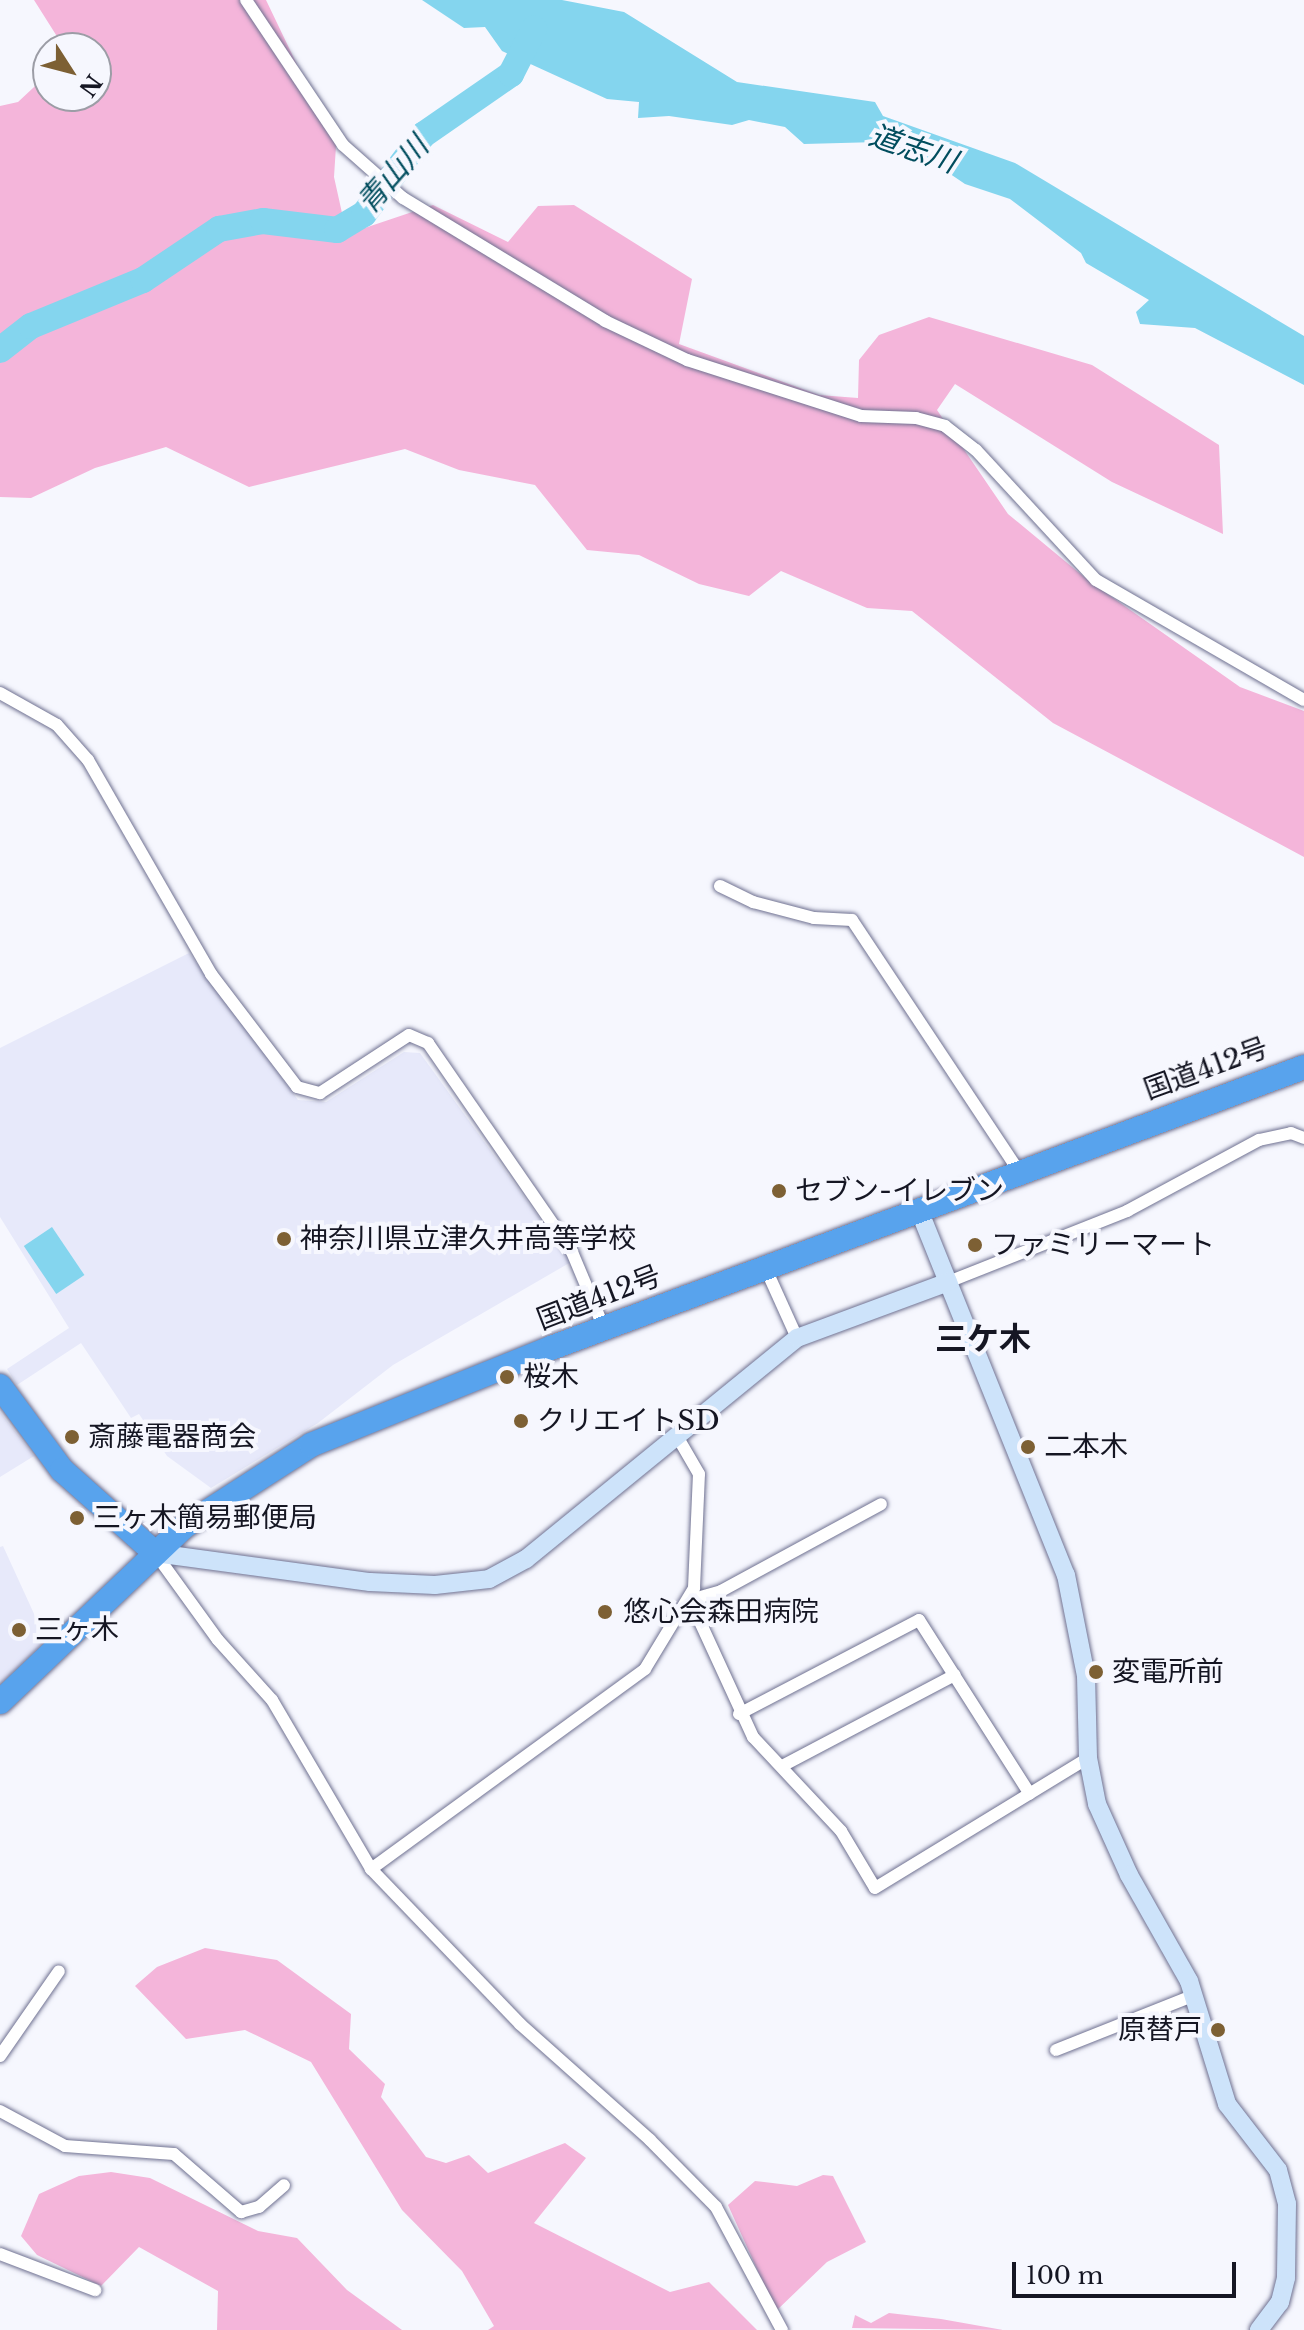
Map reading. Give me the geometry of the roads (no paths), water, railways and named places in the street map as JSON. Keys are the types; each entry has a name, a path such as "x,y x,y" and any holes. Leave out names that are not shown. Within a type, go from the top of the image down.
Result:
{"highway":[{"name":"国道412号","path":"0,1702 155,1553 253,1478 311,1445 604,1328 1304,1067"},
{"path":"0,1386 62,1470 155,1553"}],"street":[{"path":"246,0 313,106 377,179 403,198 605,321 687,360 861,416 916,418 945,426 976,450 1096,580 1304,700"},
{"path":"0,693 57,725 88,760 211,974 297,1087 320,1093 409,1035 428,1043 572,1252 604,1328"},
{"path":"720,886 753,902 814,918 852,920 1019,1171"},
{"path":"155,1553 370,1582 474,1583 526,1559 797,1338 1136,1207 1259,1140 1291,1133 1304,1138"},
{"path":"919,1210 1066,1575 1086,1676 1088,1758 1097,1804 1123,1863 1195,1995 1227,2104 1272,2158 1287,2204 1284,2293 1259,2330"},
{"path":"765,1267 797,1338"},
{"path":"677,1436 699,1474 690,1600 739,1714 753,1737 784,1765 841,1831 875,1888 1088,1758"},
{"path":"371,1869 639,1677 690,1600 721,1591 881,1504"},
{"path":"155,1553 218,1640 272,1700 371,1869 520,2024 650,2140 716,2207 782,2330"},
{"path":"739,1714 919,1620 1030,1794"},
{"path":"784,1765 955,1675"},
{"path":"0,2056 59,1971"},
{"path":"1056,2050 1195,1995"},
{"path":"0,2111 65,2146 174,2154 241,2212 259,2207 284,2185"},
{"path":"0,2254 95,2290"}],"water":[{"name":"道志川","path":"422,0 562,0 624,12 737,82 875,102 883,116 1015,163 1304,336 1304,385 1195,328 1140,324 1136,312 1149,300 1086,263 1081,253 1010,199 965,184 934,163 878,142 804,144 785,127 749,120 732,125 669,116 638,118 639,102 607,99 502,51 485,27 464,28"},
{"path":"52,1227 84,1275 56,1294 24,1246"}],"waterway":[{"name":"青山川","path":"0,350 31,326 143,280 219,229 263,221 337,230 364,214 423,135 511,74 534,29"}],"place":[{"name":"セブン-イレブン","path":"779,1191"},
{"name":"神奈川県立津久井高等学校","path":"284,1239"},
{"name":"ファミリーマート","path":"975,1245"},
{"name":"桜木","path":"507,1377"},
{"name":"クリエイトSD","path":"521,1421"},
{"name":"斎藤電器商会","path":"72,1437"},
{"name":"二本木","path":"1028,1447"},
{"name":"三ヶ木簡易郵便局","path":"77,1518"},
{"name":"悠心会森田病院","path":"605,1612"},
{"name":"三ヶ木","path":"19,1630"},
{"name":"変電所前","path":"1096,1672"},
{"name":"原替戸","path":"1218,2030"}],"district":[{"name":"三ケ木","path":"983,1339"}]}
